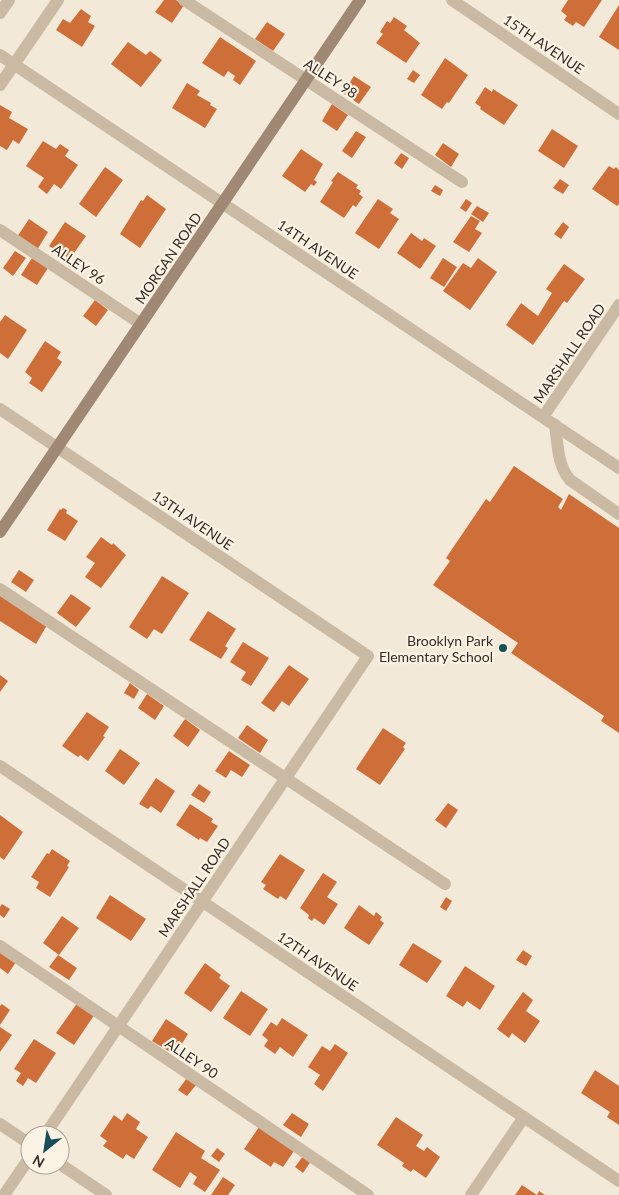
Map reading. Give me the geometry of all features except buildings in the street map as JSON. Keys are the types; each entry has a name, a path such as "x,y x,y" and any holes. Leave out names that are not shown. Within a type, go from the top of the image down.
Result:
{"street":[{"path":"0,13 9,0"},
{"path":"0,85 58,0"},
{"name":"ALLEY 98","path":"184,0 462,182"},
{"name":"MORGAN ROAD","path":"0,532 360,0"},
{"name":"15TH AVENUE","path":"452,0 619,114"},
{"name":"14TH AVENUE","path":"0,55 619,468"},
{"name":"ALLEY 96","path":"0,230 141,324"},
{"name":"MARSHALL ROAD","path":"543,417 619,305"},
{"name":"13TH AVENUE","path":"0,409 368,656"},
{"path":"555,425 560,465 564,473 570,480 619,514"},
{"path":"0,589 445,884"},
{"name":"MARSHALL ROAD","path":"52,1125 368,656"},
{"name":"12TH AVENUE","path":"0,766 619,1180"},
{"name":"ALLEY 90","path":"0,946 368,1195"},
{"path":"471,1195 524,1117"},
{"path":"0,1124 20,1137"},
{"path":"70,1171 106,1195"},
{"path":"4,1195 20,1172"}],"place":[{"name":"Brooklyn Park Elementary School","path":"503,648"}]}
